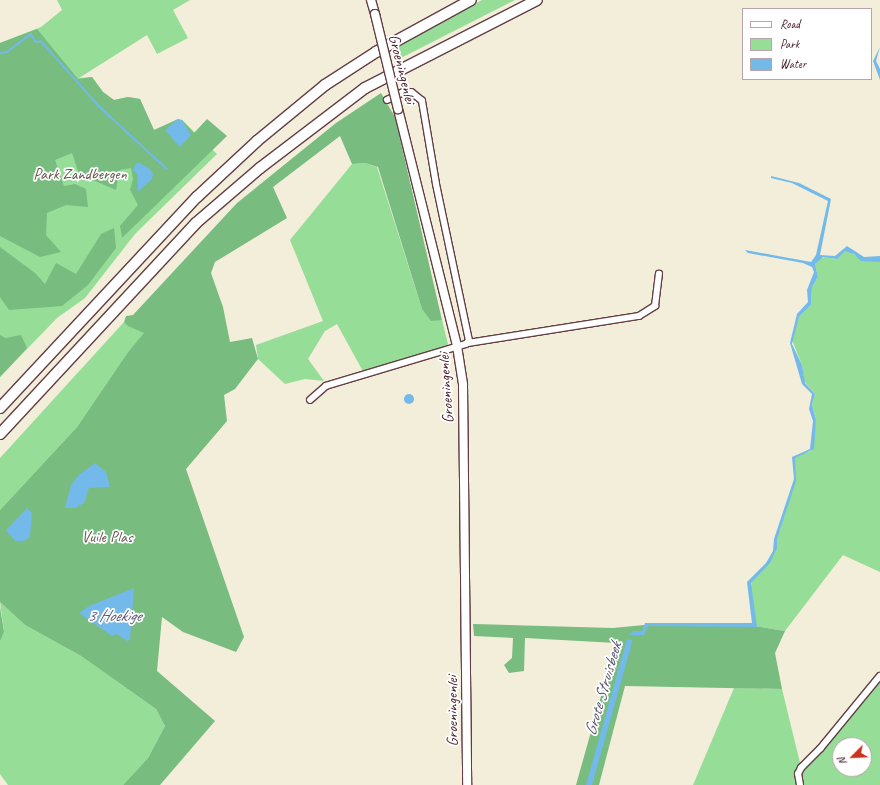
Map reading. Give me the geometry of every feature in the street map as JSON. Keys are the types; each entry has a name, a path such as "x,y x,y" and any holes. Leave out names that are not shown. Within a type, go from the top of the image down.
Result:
{"highway":[{"path":"0,408 191,202 257,141 325,85 376,52 471,0"},
{"path":"0,434 196,222 260,168 364,88 537,0"}],"street":[{"name":"Groeningenlei","path":"371,0 458,346 463,384 466,785"},
{"path":"388,100 404,93 412,94 422,101 468,343"},
{"path":"310,400 326,386 468,343 639,316 655,306 659,274"},
{"path":"800,785 798,774 800,768 820,749 880,676"}],"green space":[{"name":"Park Zandbergen","path":"57,0 190,0 173,10 188,38 157,54 147,35 79,78 92,77 103,92 114,100 128,97 140,99 154,130 182,120 217,154 135,234 85,298 57,318 0,377 0,43 41,27 62,10"},
{"path":"482,0 515,0 395,61 392,49"},
{"name":"Park Zandbergen","path":"37,29 78,79 92,77 103,92 114,100 128,97 140,99 154,130 178,119 182,120 194,133 207,119 227,136 122,238 120,226 138,205 130,190 133,179 131,168 120,170 116,190 79,174 72,153 55,160 64,186 75,184 86,189 88,207 66,205 47,213 46,235 61,252 40,257 0,236 0,43"},
{"name":"Vuile Plas","path":"381,93 395,117 442,320 431,321 422,309 378,167 365,163 352,164 340,136 273,187 287,218 215,262 211,273 223,307 230,342 252,338 258,359 235,389 224,395 227,421 186,469 244,637 236,652 183,632 162,617 157,671 215,721 160,785 123,785 148,758 165,726 156,709 81,656 25,625 0,602 0,510 77,427 128,352 144,333 128,326 124,322 126,316 133,315 237,203 336,123"},
{"path":"365,163 377,167 422,309 431,320 442,320 449,348 365,375 337,324 325,331 308,359 324,381 305,379 285,384 258,359 256,345 323,321 290,240 352,164"},
{"path":"114,228 116,248 88,285 62,306 9,310 0,297 0,247 35,273 45,284 56,263 76,274 101,234"},
{"path":"846,249 858,257 880,259 880,572 843,555 785,631 755,626 750,596 752,578 767,564 774,552 775,539 780,530 795,479 795,456 811,451 816,418 812,405 815,394 804,381 802,365 792,340 799,317 811,305 812,287 818,277 815,264 819,259 825,257 836,259"},
{"path":"124,322 145,333 128,352 77,427 0,510 0,458"},
{"path":"0,335 6,338 21,335 27,348 0,377"},
{"path":"0,602 25,625 81,656 156,709 165,726 148,758 123,785 8,785 0,774 0,642 4,632"},
{"path":"0,607 4,632 0,642"},
{"path":"473,624 613,628 644,625 755,626 785,631 775,653 782,689 625,686 599,785 576,785 616,643 525,638 524,671 509,673 504,665 512,658 513,638 474,636"},
{"path":"880,676 880,785 693,785 734,688 782,689 801,767"}],"water":[{"path":"880,47 876,61 880,69 880,80 873,61"},
{"path":"177,120 182,120 191,135 180,147 165,130"},
{"path":"137,162 149,168 153,174 152,179 138,192 137,174 133,170"},
{"path":"771,176 799,183 831,199 820,255 835,256 847,246 864,257 880,256 880,262 861,261 854,254 845,251 837,259 823,257 815,264 818,277 812,287 811,305 799,317 792,344 802,365 805,383 815,394 812,405 816,419 814,449 795,458 796,481 777,539 777,548 770,563 751,583 757,627 648,626 644,635 629,635 633,631 642,631 645,623 752,623 747,582 766,563 773,551 774,539 794,479 792,457 810,449 813,421 809,409 812,394 802,384 790,343 797,314 808,302 807,290 814,272 812,267 803,263 748,253 745,250 811,262 816,255 828,201 792,183 771,178"},
{"path":"407,394 411,394 414,399 411,404 407,404 404,401 404,397"},
{"path":"95,463 106,472 110,487 89,488 84,503 75,508 65,508 71,485 79,475"},
{"path":"27,508 32,513 30,537 24,541 15,541 6,530"},
{"name":"3 Hoekige","path":"134,588 130,640 127,641 117,634 112,636 79,613 89,606"},
{"path":"627,639 632,640 630,650 592,785 586,785"}],"waterway":[{"path":"0,53 7,52 31,34 36,42 41,41 100,107 167,169"}],"water label":[{"name":"Grote Struisbeek","path":"603,689"}]}
